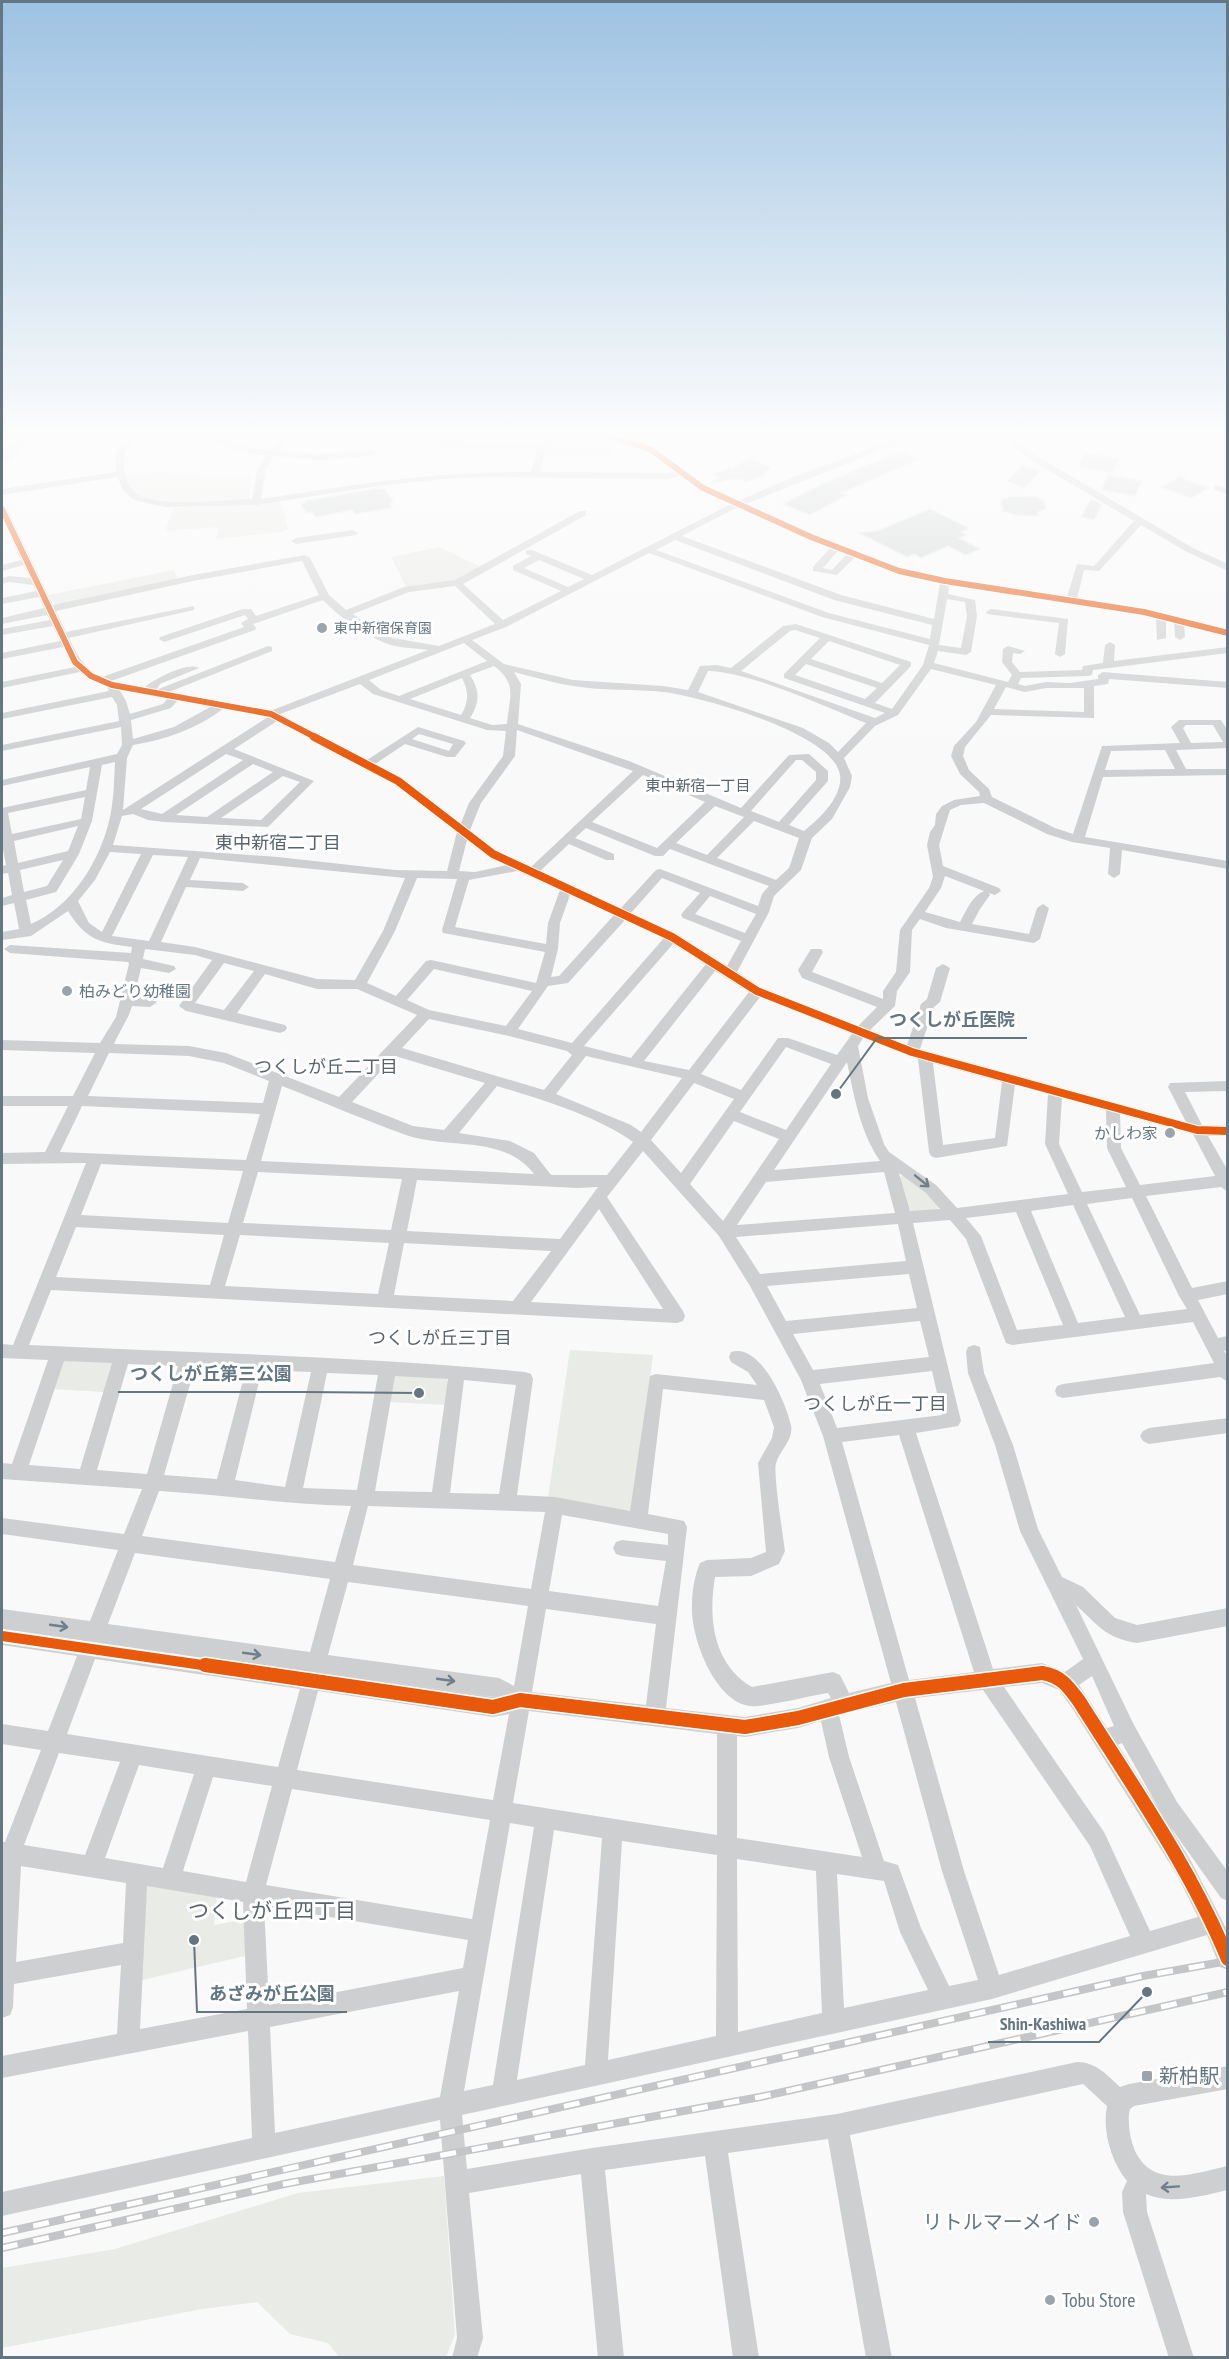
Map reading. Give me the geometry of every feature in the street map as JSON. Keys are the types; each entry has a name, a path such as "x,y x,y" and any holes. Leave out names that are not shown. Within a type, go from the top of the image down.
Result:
{"street":[{"path":"2,783 121,757 127,751 128,743 120,699 109,686 81,669 64,640 27,561 14,542"},
{"path":"297,542 325,596 345,614 371,632 390,641 443,650"},
{"path":"345,614 407,589 457,583 531,542"},
{"path":"116,819 273,716 467,641 665,542"},
{"path":"688,542 857,605 938,623"},
{"path":"825,542 899,571 945,581 1161,616 1227,633"},
{"path":"1071,600 1080,566 1096,569 1120,542"},
{"path":"1179,542 1227,568"},
{"path":"836,547 816,569 834,573 853,554"},
{"path":"520,548 593,579"},
{"path":"649,550 840,619 966,652 972,616 970,600 944,596"},
{"path":"539,556 516,568 569,591"},
{"path":"2,632 52,614 193,578 305,558"},
{"path":"2,568 27,561"},
{"path":"743,585 751,580 780,578"},
{"path":"2,581 9,579 39,587"},
{"path":"838,758 875,722 894,713 928,665 944,596 945,581"},
{"path":"457,583 502,625"},
{"path":"977,586 993,617 1064,621 1060,654"},
{"path":"2,601 39,587"},
{"path":"2,716 109,686 251,628 246,624 325,596"},
{"path":"2,656 190,608"},
{"path":"164,639 247,611 254,621"},
{"path":"2,621 52,614"},
{"path":"1161,616 1161,638"},
{"path":"1179,620 1180,637"},
{"path":"733,672 746,659 791,627 907,664 867,704"},
{"path":"827,637 788,676 894,713"},
{"path":"467,641 514,677 516,684 510,727 509,756 475,803 463,832 458,876 447,930 552,949"},
{"path":"152,692 156,682 255,644"},
{"path":"1108,665 1110,645"},
{"path":"152,692 268,649"},
{"path":"1017,675 1007,662 1008,650 1020,651"},
{"path":"986,799 985,791 964,772 957,756 960,746 981,723 1007,685 1017,675 1088,673 1087,668 1227,650"},
{"path":"803,660 883,687"},
{"path":"400,699 464,673 498,663 573,683 663,689 705,696 799,730 825,745 838,758 846,776 844,787 826,819 806,836 795,870 787,879 776,884 768,894 763,912 730,973"},
{"path":"928,665 1025,688 1104,682 1103,675 1227,685"},
{"path":"692,694 704,668 715,668 804,695 875,722"},
{"path":"2,685 81,669"},
{"path":"464,673 473,687 474,698 464,718"},
{"path":"362,680 376,692 491,728 521,727 641,770 747,815 806,836"},
{"path":"987,712 1090,716 1089,683"},
{"path":"109,686 222,704 273,716 398,781 493,854 517,867 672,937 757,991 860,1032 919,1054 1113,1108 1197,1130 1227,1131"},
{"path":"2,748 123,721 167,706 176,696"},
{"path":"128,743 146,740 209,715 222,704"},
{"path":"1078,839 1106,748 1187,746 1227,743 1217,722 1183,722 1177,727 1187,746"},
{"path":"368,764 403,740"},
{"path":"1168,746 1182,773"},
{"path":"131,809 148,816 164,818 264,824 308,782 223,749"},
{"path":"709,860 793,757 804,756 822,771 822,781 781,827"},
{"path":"14,935 72,902 105,848 116,819 121,757"},
{"path":"164,818 251,760"},
{"path":"2,902 52,889 73,854 86,821 97,762"},
{"path":"531,873 641,770"},
{"path":"210,820 281,772"},
{"path":"1098,774 1227,772"},
{"path":"4,964 14,935 19,898 7,868 2,812 92,792"},
{"path":"724,1232 860,1032 888,1006 890,991 903,972 906,930 935,888 939,877 933,845 946,808 958,802 986,799 1051,831 1078,839 1227,865"},
{"path":"583,823 659,854 713,801"},
{"path":"4,839 86,821"},
{"path":"566,839 610,857"},
{"path":"669,845 776,884"},
{"path":"1114,874 1116,846"},
{"path":"105,848 412,875 475,876 517,867"},
{"path":"105,938 148,851"},
{"path":"7,868 73,854"},
{"path":"50,1157 117,1023 122,1019 134,960 147,944 182,883 195,855"},
{"path":"936,868 989,893 974,907 964,927"},
{"path":"397,1003 431,964 542,985 563,980 660,873 763,912"},
{"path":"359,985 389,932 412,875"},
{"path":"182,883 243,887"},
{"path":"509,1031 542,985 552,949 554,923 566,889"},
{"path":"708,891 687,915 749,939"},
{"path":"72,902 84,926 105,938 195,951 261,971 317,984 359,985 426,1014 509,1031 578,1051 692,1076 744,1096"},
{"path":"918,914 946,924 1034,939 1043,908"},
{"path":"547,1096 578,1051 672,937"},
{"path":"10,949 134,960 169,969"},
{"path":"816,952 805,970 807,975 888,1006"},
{"path":"220,958 186,1006 230,1014 280,1028"},
{"path":"634,1064 714,963"},
{"path":"943,968 933,1002 928,1004 919,1054 936,1152 1002,1142 1009,1079"},
{"path":"230,1014 261,971"},
{"path":"517,1308 757,991"},
{"path":"126,1001 150,1002"},
{"path":"342,1104 426,1014"},
{"path":"682,1183 783,1041 840,1062"},
{"path":"2,1045 189,1051 226,1058 411,1131 505,1145 529,1157 546,1179"},
{"path":"832,1436 952,1421 904,1218 888,1161 877,1145 861,1098 851,1046"},
{"path":"392,1050 547,1096 626,1130 644,1141 724,1232 756,1281 809,1378 832,1436 857,1532 904,1690 952,1871 992,1988"},
{"path":"216,1291 277,1079"},
{"path":"448,1136 494,1081"},
{"path":"724,1232 953,1214 1226,1184 1175,1087 1227,1086"},
{"path":"1055,1092 1051,1139 1135,1322"},
{"path":"2,1101 78,1101 268,1109"},
{"path":"1063,1391 1226,1372 1220,1345 1196,1315 1137,1192 1113,1148 1113,1108"},
{"path":"731,1114 788,1137"},
{"path":"2,1159 96,1158 578,1182 612,1180"},
{"path":"96,1158 46,1283 10,1352 321,1364 525,1378 507,1503"},
{"path":"762,1177 888,1161 911,1173 931,1189 973,1236 1012,1338 1196,1315"},
{"path":"385,1299 411,1172"},
{"path":"46,1283 677,1316 599,1197"},
{"path":"1021,1206 1073,1330"},
{"path":"71,1221 563,1245"},
{"path":"756,1281 915,1267"},
{"path":"1187,1296 1227,1287"},
{"path":"780,1328 926,1314"},
{"path":"974,1352 976,1373 1004,1445 1029,1531 1095,1662 1127,1732 1170,1809 1227,1891"},
{"path":"58,1354 10,1472 224,1487 292,1496 555,1505 678,1527 655,1716"},
{"path":"86,1477 122,1356"},
{"path":"736,1357 754,1367 767,1386 783,1427 780,1440 767,1463 776,1551 773,1558 751,1567 707,1569 701,1604 706,1635 724,1678 732,1686 751,1697 833,1682 838,1757 877,1869"},
{"path":"2,2007 6,1852 54,1742 153,1483 189,1358"},
{"path":"224,1487 256,1361"},
{"path":"809,1378 938,1363"},
{"path":"292,1496 321,1364"},
{"path":"264,2146 253,1894 363,1497 388,1368"},
{"path":"440,1500 457,1373"},
{"path":"638,1520 656,1381 768,1393"},
{"path":"1149,1436 1227,1425"},
{"path":"905,1427 986,1678 1097,1839 1144,1944"},
{"path":"464,2358 470,2338 450,2106 555,1505"},
{"path":"2,1526 666,1616"},
{"path":"622,1548 676,1554"},
{"path":"1054,1583 1076,1593 1109,1627 1122,1632 1137,1634 1227,1617"},
{"path":"2,1618 96,1631 493,1707 520,1700 728,1726 774,1723 904,1690 986,1678 1053,1674 1066,1683 1184,1868 1213,1923 1227,1959"},
{"path":"2,1636 89,1650 314,1672"},
{"path":"1066,1683 1095,1662"},
{"path":"727,2044 728,1726"},
{"path":"1103,1739 1127,1732"},
{"path":"2,1734 891,1872 911,1932 943,1998"},
{"path":"91,1867 133,1753"},
{"path":"170,1880 207,1765"},
{"path":"503,2094 546,1817"},
{"path":"596,2073 613,1828"},
{"path":"6,1852 480,1931"},
{"path":"826,1862 834,2021"},
{"path":"128,2044 137,1874"},
{"path":"2,2204 992,1988 1213,1923"},
{"path":"3,1975 133,1952"},
{"path":"2,2067 473,1977"},
{"path":"457,2182 592,2160 837,2126 1077,2073 1087,2073 1120,2102"},
{"path":"1227,2077 1129,2095 1120,2102 1116,2123 1128,2165 1140,2180 1165,2190 1227,2178"},
{"path":"837,2126 879,2358"},
{"path":"714,2144 746,2358"},
{"path":"592,2160 611,2358"},
{"path":"1140,2180 1134,2192 1135,2212 1182,2358"}],"shaded area":[{"path":"439,547 483,568 457,583 407,589 391,557"},
{"path":"174,570 179,580 55,605 48,595"},
{"path":"906,1175 927,1192 939,1206 937,1210 913,1212 908,1209 900,1177"},
{"path":"570,1350 653,1355 633,1509 625,1512 548,1497"},
{"path":"66,1359 111,1361 114,1366 105,1392 52,1389 60,1364"},
{"path":"398,1373 446,1379 450,1383 447,1405 388,1402 393,1377"},
{"path":"148,1883 217,1895 214,1925 246,1919 249,1955 138,1981 142,1889"},
{"path":"444,2176 455,2335 446,2357 339,2357 328,2343 290,2334 257,2302 202,2309 2,2348 2,2268 115,2249 298,2193"}],"building":[{"path":"877,542 967,542 980,549 966,555 948,546 921,558 914,554 907,557"}],"railway":[{"path":"2,2233 1143,1976 1228,1961"},
{"path":"2,2248 284,2184 760,2097 1228,1992"}],"cycle path":[{"path":"18,542 75,662 91,676 112,685 271,714 398,781 493,854 672,937 757,991 912,1052 1197,1130 1228,1131"},
{"path":"824,542 899,571 945,581 1144,612 1228,633"},
{"path":"2,1636 493,1707 520,1700 745,1727 798,1718 904,1690 1042,1673 1053,1675 1066,1683 1079,1701 1184,1868 1213,1923 1228,1959"}],"place":[{"name":"東中新宿保育園","path":"322,628"},
{"name":"柏みどり幼稚園","path":"67,991"},
{"name":"つくしが丘医院","path":"836,1094"},
{"name":"かしわ家","path":"1170,1133"},
{"name":"つくしが丘第三公園","path":"419,1393"},
{"name":"あざみが丘公園","path":"194,1940"},
{"name":"Shin-Kashiwa","path":"1147,1992"},
{"name":"新柏駅","path":"1147,2076"},
{"name":"リトルマーメイド","path":"1094,2222"},
{"name":"Tobu Store","path":"1050,2300"}],"district":[{"name":"東中新宿一丁目","path":"698,785"},
{"name":"東中新宿二丁目","path":"278,842"},
{"name":"つくしが丘二丁目","path":"326,1066"},
{"name":"つくしが丘三丁目","path":"440,1337"},
{"name":"つくしが丘一丁目","path":"875,1403"},
{"name":"つくしが丘四丁目","path":"272,1910"}]}
